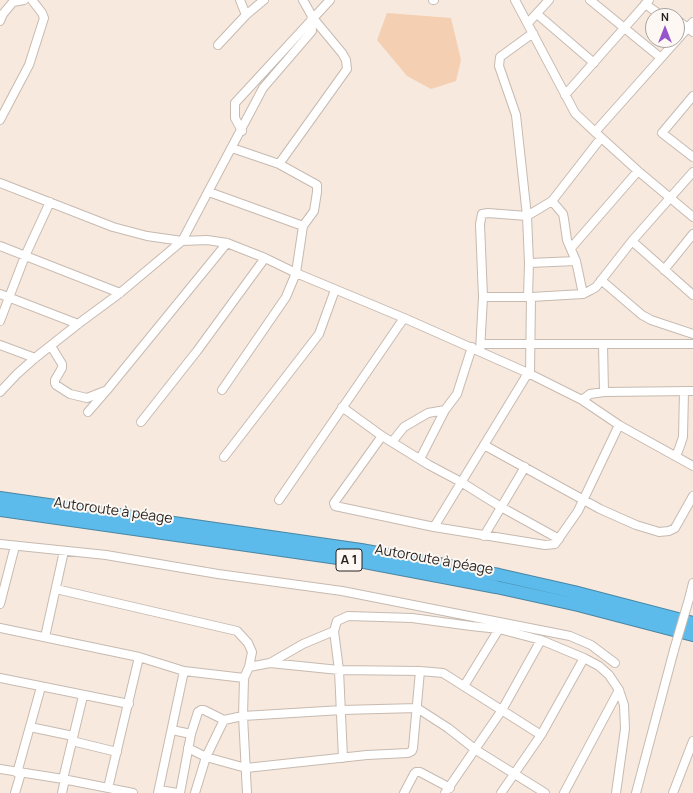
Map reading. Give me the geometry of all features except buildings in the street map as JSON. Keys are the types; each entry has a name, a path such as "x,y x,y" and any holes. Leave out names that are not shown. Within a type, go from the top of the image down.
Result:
{"highway":[{"name":"A 1","path":"0,498 361,550 499,575 574,592 693,623"},
{"name":"Autoroute à péage","path":"0,510 358,561 541,596 586,606 693,635"}],"street":[{"path":"1,17 14,2 24,0"},
{"path":"0,120 28,65 44,18 42,12 32,0"},
{"path":"240,0 246,15"},
{"path":"218,45 246,15 264,0"},
{"path":"279,164 347,68 346,60 342,53 312,19 303,0"},
{"path":"242,131 235,118 235,103 330,0"},
{"path":"515,0 575,113 638,171 693,217"},
{"path":"528,23 549,0"},
{"path":"590,0 623,29 661,58"},
{"path":"565,95 647,2"},
{"path":"537,14 594,62"},
{"path":"0,392 35,358 120,293 182,241 242,131 263,88 312,31 312,19"},
{"path":"480,347 483,297 480,224 482,214 488,213 527,216 552,201 598,135 661,58 691,27"},
{"path":"434,527 529,373 531,344 527,216 516,115 499,66 500,58 533,33"},
{"path":"693,96 662,133 693,157"},
{"path":"222,390 286,297 296,273 303,226 314,211 317,185 279,164 232,148"},
{"path":"570,248 638,171"},
{"path":"483,297 530,297 583,294 596,287 632,241 693,172"},
{"path":"0,183 113,227 147,236 182,241 207,240 227,243 472,347 531,344 693,344"},
{"path":"209,192 303,226"},
{"path":"552,201 562,214 567,240 576,260 583,294"},
{"path":"0,321 8,297 50,202"},
{"path":"664,270 693,234"},
{"path":"632,241 693,295"},
{"path":"88,412 227,243"},
{"path":"0,246 120,293"},
{"path":"141,422 197,351 265,258"},
{"path":"529,263 576,260"},
{"path":"601,280 642,315 651,320 693,334"},
{"path":"224,457 319,334 335,290"},
{"path":"0,294 78,324"},
{"path":"279,500 404,318"},
{"path":"603,344 604,392"},
{"path":"0,346 35,358"},
{"path":"51,346 62,364 62,368 55,380 56,385 70,394 87,398 107,390"},
{"path":"420,458 445,410 457,394 472,347"},
{"path":"480,347 582,400 619,425 693,466"},
{"path":"676,456 683,437 684,391"},
{"path":"582,400 590,394 604,392 693,391"},
{"path":"342,407 382,436 501,507 559,539"},
{"path":"392,442 404,427 428,413 445,410"},
{"path":"382,436 334,505 434,527 545,545 555,544 584,500 619,425"},
{"path":"484,445 584,500 636,525 660,532 669,531 675,528 693,496"},
{"path":"484,536 525,467"},
{"path":"0,544 106,555 218,574 342,591 570,636 591,645 615,664"},
{"path":"0,604 15,546"},
{"path":"45,637 64,551"},
{"path":"636,793 693,583"},
{"path":"56,589 237,631 248,643 252,652 249,667 244,678 243,716 247,793"},
{"path":"343,758 342,710 334,631 337,621 348,616 412,618 499,630 541,640 599,666 609,675 619,690 624,705 625,729 616,793"},
{"path":"0,628 139,657 184,671 244,678"},
{"path":"464,686 499,630"},
{"path":"270,663 303,644 334,631"},
{"path":"404,793 416,772 420,772 448,790 502,710 541,640"},
{"path":"108,788 139,657"},
{"path":"501,793 541,735 584,658"},
{"path":"249,667 270,663 339,670 420,671 443,673 541,735"},
{"path":"184,671 159,791 179,793 191,734 198,712 201,710 224,720 243,716 342,710 417,708 448,728 476,750 545,793"},
{"path":"188,748 206,757 246,768 408,753 412,751 413,748 420,671"},
{"path":"0,678 128,704"},
{"path":"15,793 41,687"},
{"path":"564,793 619,690"},
{"path":"62,793 83,696"},
{"path":"195,793 206,757 224,720"},
{"path":"30,727 117,752"},
{"path":"172,730 191,734"},
{"path":"674,793 693,741"},
{"path":"0,769 64,779 133,793"}],"shaded area":[{"path":"387,13 451,18 461,60 456,81 431,89 407,76 377,40"}]}
